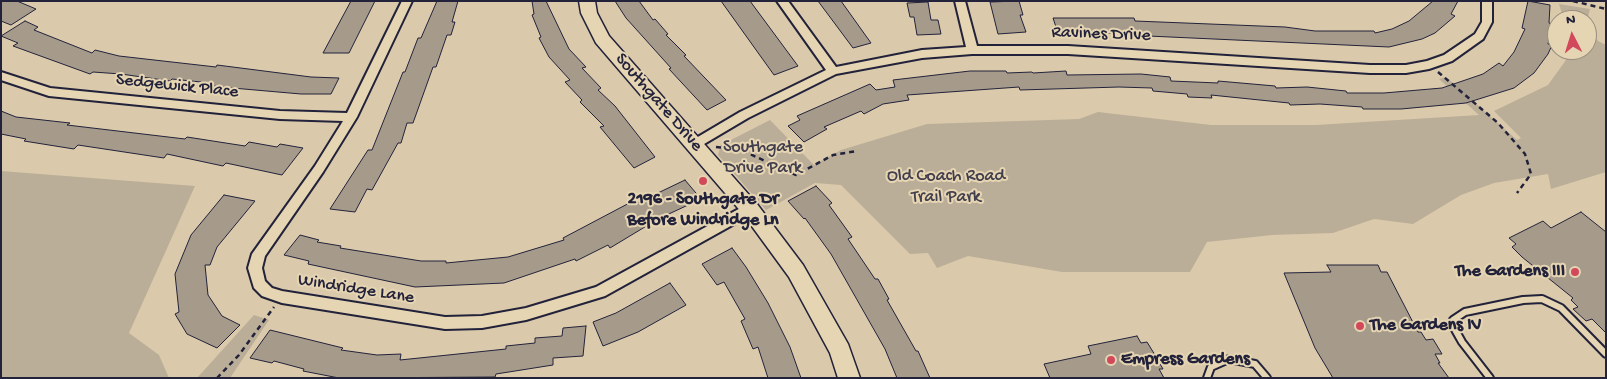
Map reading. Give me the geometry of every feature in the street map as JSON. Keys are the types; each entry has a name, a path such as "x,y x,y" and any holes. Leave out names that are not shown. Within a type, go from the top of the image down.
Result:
{"street":[{"name":"Windridge Lane","path":"407,1 351,118 319,168 259,254 255,268 258,284 268,292 282,297 445,323 482,322 526,314 600,292 750,209"},
{"name":"Southgate Drive","path":"587,1 589,13 602,39 750,209 796,271 840,351 849,378"},
{"path":"782,1 833,71"},
{"path":"960,1 972,50"},
{"name":"Ravines Drive","path":"695,144 744,115 833,71 922,54 972,50 1068,50 1370,69 1406,69 1429,65 1448,58 1478,36 1487,22 1487,1"},
{"name":"Sedgewick Place","path":"1,76 49,92 280,115 351,118"}],"lane":[{"path":"1490,378 1462,342 1453,326 1453,320 1465,312 1523,300 1542,299 1561,308 1606,354"},
{"path":"1207,378 1211,367 1229,359 1255,364 1267,378"}],"path":[{"path":"1573,1 1606,9"},
{"path":"1429,65 1475,102 1525,154 1531,174 1517,193"},
{"path":"695,144 741,150 796,175 833,155 857,151"},
{"path":"217,378 238,355 282,297"}],"green space":[{"path":"1559,4 1590,9 1590,10 1561,10"},
{"name":"Old Coach Road Trail Park","path":"1597,40 1606,45 1606,172 1551,189 1548,174 1494,183 1461,195 1413,224 1374,219 1333,233 1272,235 1207,242 1190,272 1062,272 968,256 937,268 928,253 910,254 841,185 815,183 766,210 718,155 721,145 770,120 814,165 841,150 927,124 1079,119 1098,112 1211,125 1316,125 1479,115 1439,79 1446,77 1517,140 1521,138 1494,111 1548,85 1566,60 1597,60"},
{"path":"1,171 195,186 129,333 159,355 169,378 1,378"},
{"path":"254,315 269,320 230,378 197,378"}],"building":[{"path":"1,1 17,1 36,9 11,25 1,21"},
{"path":"351,1 375,1 349,53 323,53"},
{"path":"437,1 458,1 452,22 455,22 451,35 447,35 436,67 433,67 413,123 407,123 401,143 398,143 372,190 367,189 355,212 330,209 368,150 372,150 403,72 405,72 418,38 421,38"},
{"path":"532,1 546,1 569,49 586,67 582,68 601,88 598,90 615,106 655,157 634,168 600,127 604,126 580,102 582,100 565,82 570,80 549,57 539,38 541,37 532,15 534,14"},
{"path":"615,1 639,1 653,20 655,19 668,34 666,35 686,55 684,56 726,100 707,110 669,69 671,68 626,18"},
{"path":"721,1 750,1 798,66 774,75"},
{"path":"818,1 841,1 871,43 853,48"},
{"path":"1019,1 1023,15 1020,15 1026,32 998,34 990,2"},
{"path":"1433,1 1458,1 1451,14 1455,16 1435,33 1422,39 1389,47 1148,36 1147,33 1058,33 1053,18 1134,18 1135,21 1285,27 1315,31 1374,31 1375,33 1392,29 1409,21"},
{"path":"1528,1 1550,5 1550,10 1547,10 1547,55 1534,73 1514,88 1466,103 1401,109 1363,109 1362,107 1320,104 1290,105 1289,103 1211,95 1212,98 1188,97 1187,94 1153,91 1152,88 1020,90 1019,87 907,95 909,100 883,104 864,114 861,111 824,127 827,129 804,142 788,126 800,120 797,116 870,84 876,90 895,87 893,80 970,71 1033,73 1066,71 1067,75 1141,74 1170,77 1171,81 1218,83 1218,81 1275,86 1276,88 1307,87 1346,91 1347,93 1384,93 1442,88 1483,74 1499,63 1503,66 1514,52 1525,29 1522,28"},
{"path":"928,2 931,20 938,20 941,34 917,35 914,17 910,17 907,3"},
{"path":"25,21 38,27 34,30 92,53 95,50 119,56 216,67 217,65 311,77 339,78 331,94 301,94 221,87 200,84 201,82 172,79 170,81 121,74 93,72 90,74 13,46 18,43 1,36"},
{"path":"1,111 16,117 70,123 67,125 185,139 187,137 245,146 249,142 277,147 280,144 303,148 282,175 226,163 223,166 167,154 164,158 78,145 74,149 24,141 26,139 1,134"},
{"path":"685,180 701,199 658,219 610,248 608,245 576,261 575,259 504,283 415,287 308,264 309,261 284,255 300,235 319,240 317,242 341,246 340,248 421,261 446,261 446,263 508,257 564,240 563,238 635,200 637,203"},
{"path":"816,186 832,203 829,205 852,237 848,239 875,279 878,279 889,299 887,300 916,351 918,351 930,378 897,378 885,349 831,254 805,218 788,201"},
{"path":"224,195 255,201 217,247 210,265 205,265 208,295 222,316 240,325 217,348 187,334 175,314 179,312 175,274 191,235"},
{"name":"The Gardens III","path":"1581,212 1606,232 1606,333 1592,319 1586,321 1573,309 1578,307 1571,300 1573,298 1522,257 1512,247 1516,244 1509,238 1543,221 1551,228"},
{"path":"732,248 768,303 790,347 801,378 768,378 758,347 753,349 741,321 745,319 724,282 717,285 702,264"},
{"name":"The Gardens IV","path":"1327,265 1378,265 1381,272 1387,272 1418,332 1421,332 1426,340 1433,339 1442,354 1435,354 1440,363 1438,363 1449,378 1333,378 1315,348 1284,273 1331,272"},
{"path":"670,283 686,305 638,332 603,346 593,322 616,313"},
{"path":"586,326 583,356 553,358 553,365 496,374 495,377 339,378 303,371 304,369 274,361 272,363 250,358 270,330 343,348 341,350 377,355 401,354 400,360 506,349 506,346 535,343 535,338 562,336 563,328"},
{"name":"Empress Gardens","path":"1137,336 1141,343 1147,342 1163,369 1159,369 1164,378 1050,378 1044,364 1091,354 1088,346"}],"place":[{"name":"2196 - Southgate Dr Before Windridge Ln","path":"703,181"},
{"name":"The Gardens III","path":"1575,272"},
{"name":"The Gardens IV","path":"1360,326"},
{"name":"Empress Gardens","path":"1111,360"}],"park label":[{"name":"Southgate Drive Park","path":"763,158"}]}
